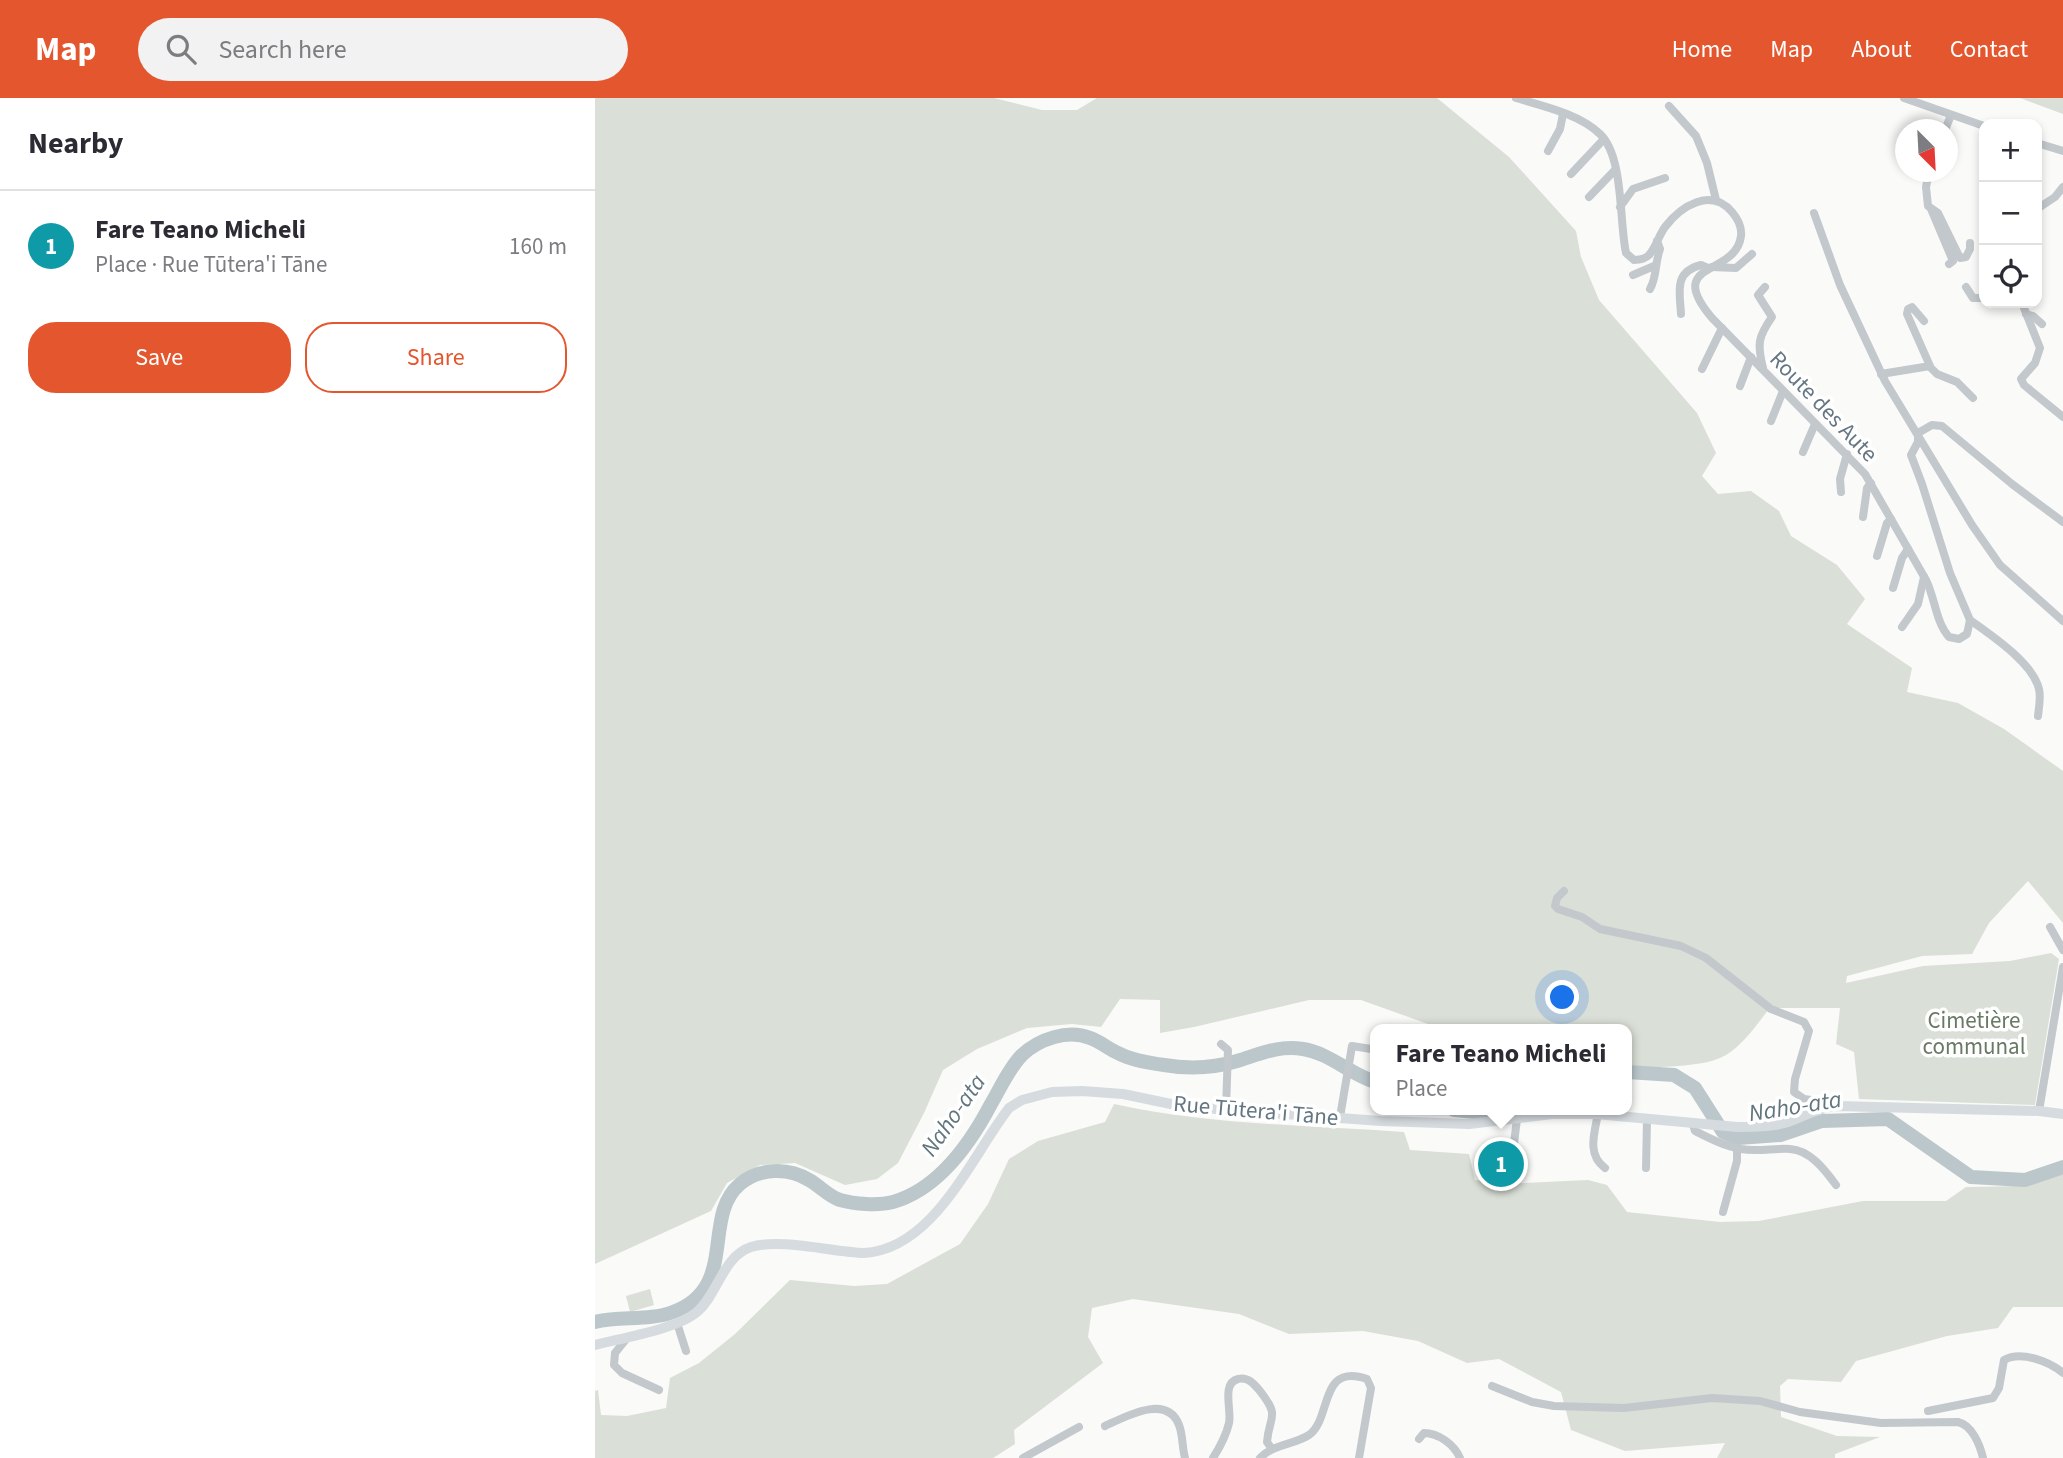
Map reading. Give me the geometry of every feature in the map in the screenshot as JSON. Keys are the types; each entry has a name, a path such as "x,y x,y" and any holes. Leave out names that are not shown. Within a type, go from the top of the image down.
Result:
{"street":[{"path":"1516,98 1581,121 1604,139 1611,151 1615,170 1623,240 1629,257 1634,260 1644,258 1663,229 1685,207 1701,200 1716,200 1729,207 1736,216 1741,233 1735,251 1710,268"},
{"path":"1904,98 1979,124"},
{"path":"1668,106 1696,136 1707,163 1716,200"},
{"path":"1548,151 1560,129 1563,114"},
{"path":"1570,174 1604,139"},
{"path":"2042,145 2063,151"},
{"path":"1589,197 1615,170"},
{"path":"1619,208 1633,189 1665,178"},
{"path":"1927,182 1926,187 1953,261 1949,264"},
{"path":"2042,206 2055,197 2063,187"},
{"path":"1934,211 1960,258 1969,253 1970,243"},
{"path":"1814,213 1840,285 1881,374 1995,559 2063,621"},
{"path":"1650,289 1660,248 1657,241"},
{"path":"1681,314 1678,293 1683,277 1701,265 1710,268 1736,268 1752,254"},
{"path":"1633,275 1654,266"},
{"name":"Route des Aute","path":"1710,268 1697,281 1696,295 1702,307 1847,454 1871,483 1933,594 1942,629 1949,637 1959,639 1964,637 1969,629 1969,620 1950,573 1911,455 1918,442 1918,433"},
{"path":"1764,371 1758,344 1772,317 1758,295 1765,287"},
{"path":"1966,287 1976,299 1979,299"},
{"path":"1924,321 1917,311 1910,307 1907,314 1929,366 1937,374 1957,382 1973,398"},
{"path":"2024,308 2040,348 2035,363 2021,379 2024,385 2061,410"},
{"path":"2026,314 2042,324"},
{"path":"1702,369 1722,328"},
{"path":"1740,386 1751,358"},
{"path":"1881,374 1929,366"},
{"path":"1771,421 1783,391"},
{"path":"1803,452 1815,424"},
{"path":"1918,433 1931,425 1942,426 2063,522"},
{"path":"1841,492 1840,479 1847,454"},
{"path":"1863,517 1867,488 1871,483"},
{"path":"1877,556 1887,523 1891,519"},
{"path":"1893,589 1902,558 1908,549"},
{"path":"1902,628 1918,604 1924,577"},
{"path":"1969,620 2026,666 2036,679 2041,693 2038,716"},
{"path":"1564,891 1557,898 1555,906 1558,909 1582,917 1600,929 1681,946 1706,958 1771,1010 1804,1022 1809,1031 1795,1079 1794,1092 1804,1099 1818,1101 1823,1107"},
{"path":"2050,927 2063,950"},
{"path":"2039,1111 2063,967"},
{"path":"1221,1044 1228,1050 1226,1110"},
{"path":"1339,1117 1352,1046 1370,1049"},
{"name":"Rue Tūtera'i Tāne","path":"595,1345 677,1323 697,1312 737,1256 751,1247 781,1245 864,1253 875,1252 905,1240 941,1208 1009,1108 1021,1100 1052,1092 1082,1091 1226,1110 1469,1124 1545,1115"},
{"name":"Rue Tūtera'i Tāne","path":"1608,1115 1759,1127 1787,1122 1823,1107 2039,1111 2063,1114"},
{"path":"1598,1115 1593,1146 1598,1162 1605,1168"},
{"path":"1512,1160 1517,1119"},
{"path":"1646,1167 1647,1119"},
{"path":"1692,1122 1695,1130 1737,1148 1763,1152 1792,1149 1812,1158 1836,1185"},
{"path":"1723,1212 1734,1172 1737,1148"},
{"path":"677,1323 686,1350"},
{"path":"629,1336 615,1353 614,1365 622,1373 659,1390"},
{"path":"1928,1411 1993,1398 1999,1388 2004,1360 2010,1357 2037,1359 2063,1373"},
{"path":"1260,1458 1272,1449 1310,1434 1335,1383 1345,1378 1359,1377 1368,1380 1371,1388 1359,1458"},
{"path":"1213,1458 1229,1424 1229,1387 1233,1381 1239,1379 1254,1384 1272,1409 1273,1421 1267,1441 1272,1449"},
{"path":"1492,1386 1532,1402 1554,1406 1624,1408 1712,1398 1760,1401 1800,1412 1881,1423 1965,1423 1971,1430 1983,1458"},
{"path":"1105,1426 1138,1412 1157,1409 1168,1411 1180,1426 1185,1458"},
{"path":"1023,1458 1079,1427"},
{"path":"1419,1440 1423,1433 1433,1434 1450,1444 1460,1458"}],"green space":[{"name":"Cimetière communal","path":"595,98 994,98 1042,110 1077,110 1097,98 1437,98 1509,157 1576,231 1581,257 1599,300 1697,413 1716,453 1702,476 1718,494 1751,491 1779,511 1791,536 1837,565 1865,599 1847,624 1912,668 1907,692 1958,703 2004,729 2063,771 2063,923 2028,881 1989,923 1972,954 1922,956 1847,976 1846,983 1923,966 2010,961 2051,953 2059,959 2035,1105 1859,1099 1854,1052 1836,1044 1840,1008 1770,1008 1741,1043 1720,1058 1690,1065 1634,1068 1632,1024 1428,1024 1361,1000 1309,1000 1160,1033 1160,1000 1120,999 1101,1027 1072,1024 1027,1028 977,1049 943,1070 898,1163 877,1179 845,1185 795,1163 760,1165 727,1183 711,1211 595,1264"},
{"path":"2020,98 2063,98 2063,114"},
{"path":"1114,1104 1222,1120 1404,1132 1410,1150 1469,1154 1475,1180 1506,1184 1588,1180 1607,1185 1627,1212 1720,1222 1759,1221 1863,1201 1946,1201 1966,1187 2022,1186 2063,1174 2063,1307 2013,1307 1998,1328 1947,1336 1856,1361 1841,1382 1788,1379 1780,1386 1781,1417 1837,1436 1880,1437 1835,1454 1835,1458 1717,1458 1725,1443 1625,1451 1571,1430 1561,1392 1499,1359 1467,1363 1418,1341 1363,1331 1289,1334 1239,1314 1133,1299 1092,1308 1088,1337 1103,1363 1014,1430 1015,1444 993,1458 595,1458 595,1391 598,1390 601,1415 627,1416 666,1408 670,1378 699,1363 735,1334 790,1280 854,1286 887,1284 960,1244 988,1204 1009,1159 1038,1141 1105,1122"},
{"path":"650,1289 654,1305 630,1312 626,1296"}],"waterway":[{"name":"Naho-ata","path":"595,1322 664,1315 693,1301 706,1287 713,1270 722,1215 729,1198 740,1184 756,1175 774,1171 792,1173 809,1180 836,1198 866,1204 893,1202 924,1187 963,1149 1017,1060 1037,1044 1054,1037 1081,1035 1129,1058 1182,1067 1219,1065 1277,1049 1303,1049 1322,1055 1370,1080"},
{"name":"Naho-ata","path":"1632,1072 1674,1075 1695,1088 1723,1132 1738,1138 1781,1135 1822,1121 1888,1119 1971,1177 2025,1180 2063,1167"}],"place":[{"name":"Fare Teano Micheli","path":"1501,1164"}]}
